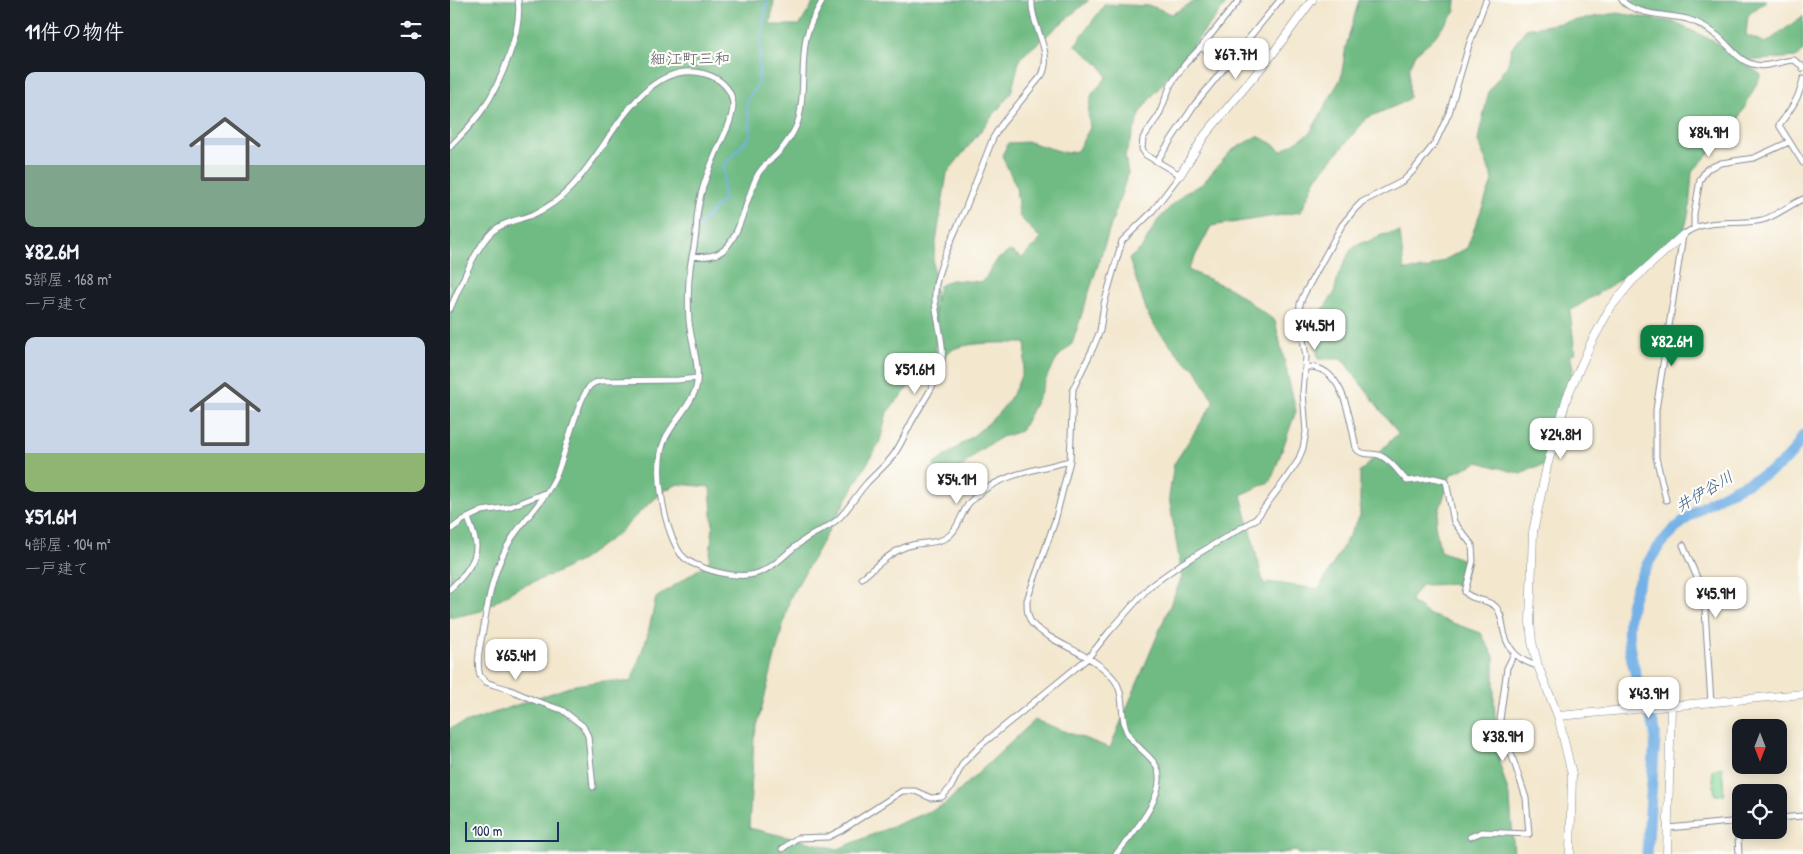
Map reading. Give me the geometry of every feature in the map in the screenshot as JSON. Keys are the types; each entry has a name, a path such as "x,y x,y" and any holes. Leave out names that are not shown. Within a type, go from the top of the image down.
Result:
{"street":[{"path":"450,147 484,108 501,74 519,22 518,0"},
{"path":"692,256 704,257 720,253 732,240 740,224 757,175 785,145 796,126 799,119 807,36 812,20 823,0"},
{"path":"450,309 466,275 484,242 492,232 499,226 537,213 565,195 643,93 659,81 679,72 698,72 718,80 730,92 732,102 730,122 705,179 700,198 689,274 689,320 697,378 696,389 666,437 660,454 661,489 668,524 677,548 689,561 701,567 734,575 757,574 780,561 802,541 828,527 839,518 866,485 891,459 934,383 941,368 942,340 935,310 935,288 947,250 1000,125 1045,69 1045,56 1034,20 1032,0"},
{"path":"1180,175 1143,152 1143,138 1158,116 1171,84 1185,64 1239,0"},
{"path":"1157,161 1195,104 1280,0"},
{"path":"1116,854 1147,814 1156,795 1159,777 1155,765 1134,744 1126,732 1120,688 1113,678 1088,658 1040,631 1031,624 1027,612 1027,600 1055,520 1070,462 1074,389 1100,331 1104,304 1122,241 1151,214 1180,175 1201,141 1271,56 1312,0"},
{"path":"782,849 798,838 828,836 842,830 902,791 914,791 931,798 942,797 951,786 963,763 981,745 1088,658 1149,587 1181,564 1248,524 1262,512 1298,461 1303,448 1306,419 1303,392 1306,367 1299,314 1303,296 1342,225 1355,209 1362,202 1403,181 1414,171 1435,143 1449,113 1469,45 1486,0"},
{"path":"1622,0 1626,5 1640,10 1688,19 1704,26 1730,48 1736,56 1750,64 1763,66 1794,60 1803,69"},
{"path":"1201,47 1226,66"},
{"path":"1803,79 1801,91 1779,125 1803,163"},
{"path":"1694,228 1694,214 1700,180 1707,169 1721,163 1754,158 1789,142"},
{"path":"1570,854 1572,774 1558,716 1538,666 1532,642 1530,622 1532,532 1547,466 1567,397 1590,345 1610,308 1632,281 1683,235 1703,225 1747,223 1764,220 1803,199"},
{"path":"1666,500 1656,457 1656,410 1683,235"},
{"path":"1306,367 1319,368 1327,372 1335,380 1348,414 1358,451 1384,457 1407,481 1434,478 1446,481 1454,522 1472,545 1473,561 1464,590 1466,594 1489,602 1498,609 1503,622 1505,637 1514,654 1528,664 1538,666"},
{"path":"593,788 588,736 583,726 562,710 508,689 494,686 486,682 479,674 479,653 486,610 503,553 548,492 567,447 582,400 591,384 602,381 697,378"},
{"path":"862,578 899,549 913,544 934,542 948,536 968,504 986,488 999,480 1070,462"},
{"path":"450,530 482,511 509,507 548,492"},
{"path":"450,589 467,571 476,550 476,543 468,518"},
{"path":"1683,545 1704,594 1711,703"},
{"path":"1470,837 1482,832 1529,834 1526,798 1500,720 1507,668 1514,654"},
{"path":"1558,716 1803,694"},
{"path":"1667,707 1667,854"},
{"path":"1787,817 1803,816"},
{"path":"1668,828 1732,822"},
{"path":"1739,839 1739,854"}],"green space":[{"path":"450,0 774,0 770,25 800,25 815,0 1089,0 1020,58 1011,93 947,173 933,261 936,302 939,286 951,280 983,282 997,260 1010,251 1022,258 1041,239 1019,216 1016,186 1002,156 1008,143 1029,142 1066,153 1077,151 1090,128 1088,111 1092,94 1107,77 1101,66 1075,45 1105,4 1151,6 1172,14 1197,0 1229,0 1142,109 1125,156 1128,173 1072,344 1059,356 1049,372 1021,431 1002,437 980,450 963,466 943,474 933,465 982,429 1008,401 1018,384 1024,365 1026,343 986,343 965,346 950,351 942,360 935,308 936,356 887,412 880,441 790,598 754,738 749,828 838,849 944,805 1035,720 1110,748 1182,577 1169,497 1174,464 1214,402 1195,368 1186,363 1155,327 1148,315 1129,259 1142,248 1158,220 1185,192 1201,185 1231,151 1257,136 1270,142 1281,151 1310,133 1341,78 1346,46 1359,0 1456,0 1455,12 1433,39 1415,54 1409,68 1409,98 1402,103 1367,118 1316,178 1301,212 1211,226 1188,270 1233,290 1275,321 1296,411 1271,481 1241,495 1264,585 1267,582 1319,589 1360,516 1360,472 1398,433 1342,359 1318,359 1316,345 1309,335 1320,313 1334,294 1338,276 1350,251 1361,242 1367,242 1381,235 1400,232 1404,270 1427,269 1467,248 1493,179 1478,142 1489,91 1508,64 1511,49 1526,29 1617,13 1673,22 1712,40 1761,75 1735,126 1692,172 1689,211 1684,232 1630,273 1570,311 1575,353 1570,354 1573,369 1563,412 1550,437 1544,466 1531,468 1521,474 1478,462 1451,474 1435,524 1440,551 1469,562 1461,584 1421,585 1410,601 1430,615 1481,633 1494,657 1494,703 1499,761 1510,799 1514,854 1299,854 1296,851 1274,854 450,854 450,728 575,685 604,681 631,682 647,637 656,598 709,562 713,527 710,487 678,484 664,491 620,532 582,560 516,589 481,611 450,618"},
{"path":"1624,0 1767,0 1748,15 1746,35 1766,43 1803,16 1803,50 1797,57 1745,61 1698,23 1626,5"},
{"path":"1722,767 1724,795 1715,795 1712,770"}],"waterway":[{"path":"693,232 723,200 724,165 750,136 751,129 746,101 758,84 760,49 767,0"},
{"name":"井伊谷川","path":"1647,854 1655,737 1654,727 1641,692 1630,647 1628,626 1630,609 1635,593 1648,562 1668,535 1698,510 1717,498 1781,464 1797,447 1803,435"}],"district":[{"name":"細江町三和","path":"690,58"}]}
